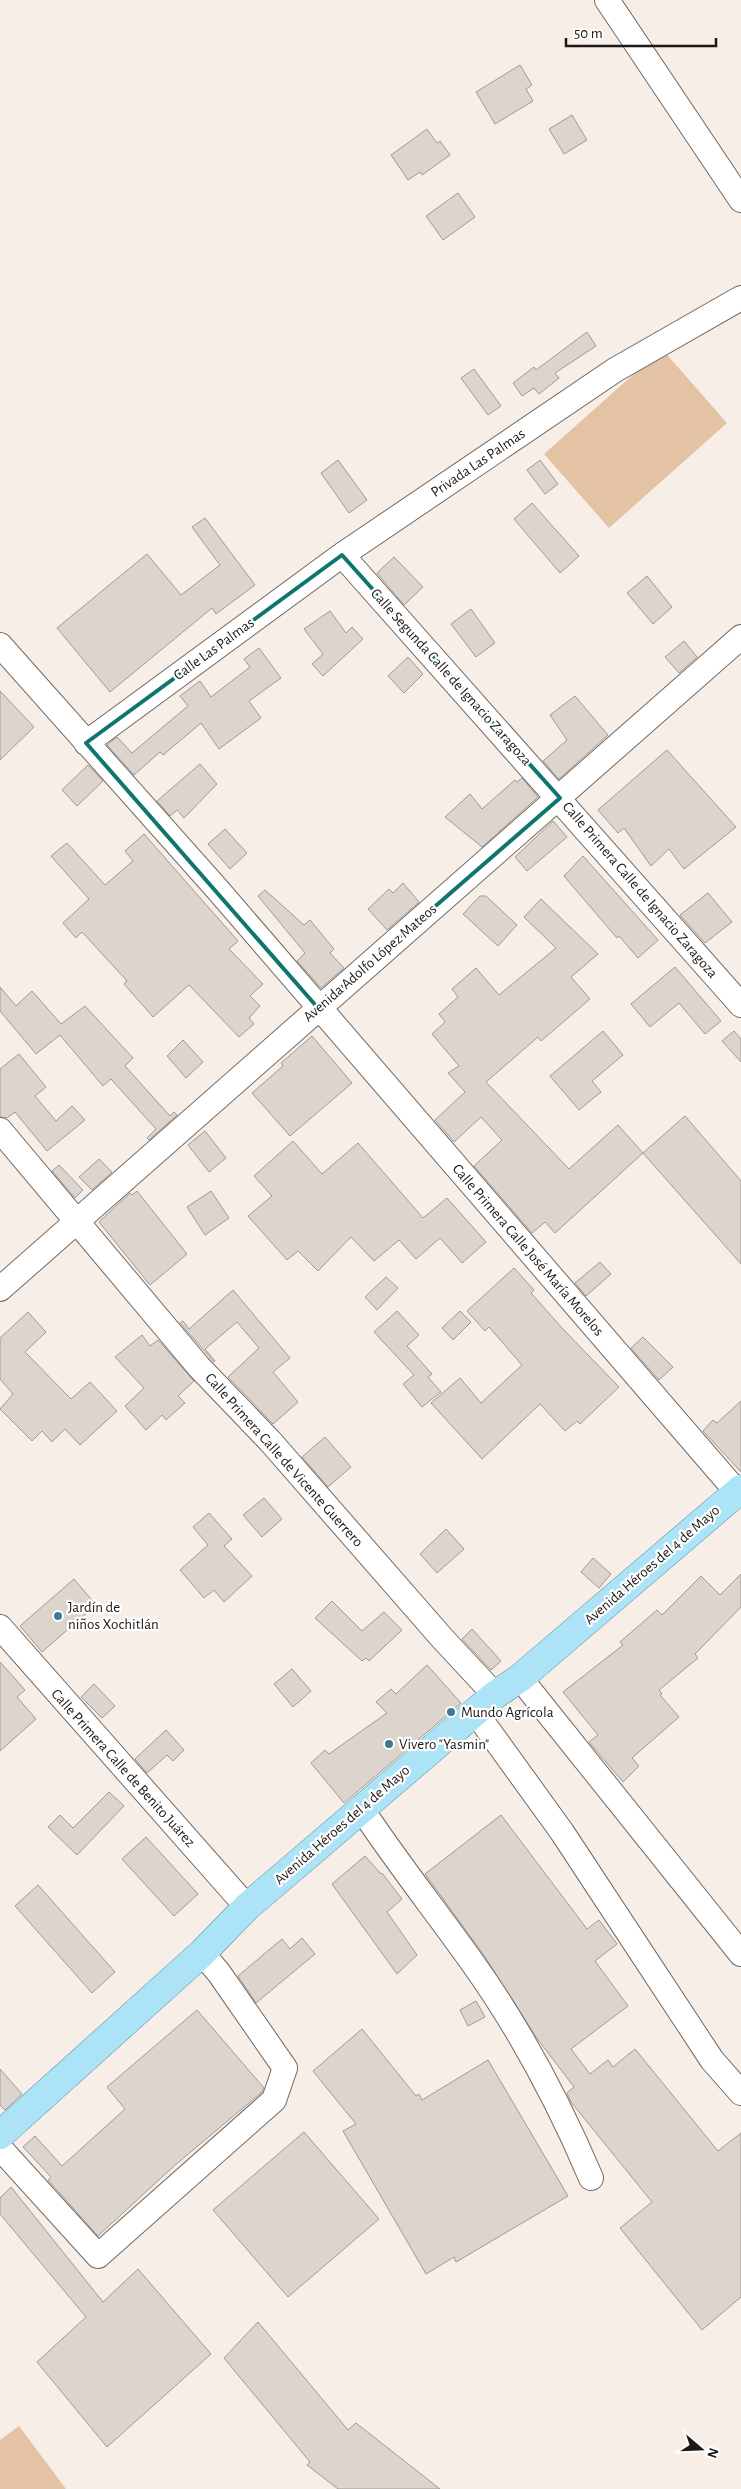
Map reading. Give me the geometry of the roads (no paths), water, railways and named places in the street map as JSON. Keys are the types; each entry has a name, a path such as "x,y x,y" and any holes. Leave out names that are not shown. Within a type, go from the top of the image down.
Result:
{"main road":[{"name":"Avenida Héroes del 4 de Mayo","path":"1,2133 202,1953 247,1907 361,1808 485,1704 520,1678 739,1491"}],"street":[{"path":"607,0 741,200"},
{"name":"Privada Las Palmas","path":"342,555 615,370 741,298"},
{"name":"Calle Las Palmas","path":"86,743 342,555"},
{"name":"Calle Segunda Calle de Ignacio Zaragoza","path":"342,555 560,798"},
{"name":"Avenida Adolfo López Mateos","path":"0,1289 741,637"},
{"name":"Calle Primera Calle José María Morelos","path":"0,645 218,890 318,1008 739,1491"},
{"name":"Calle Primera Calle de Ignacio Zaragoza","path":"560,798 741,1005"},
{"name":"Calle Primera Calle de Vicente Guerrero","path":"0,1130 199,1367 270,1442 442,1638 485,1704 562,1832 712,2060 741,2093"},
{"name":"Calle Primera Calle de Benito Juárez","path":"0,1627 247,1907"},
{"path":"520,1678 741,1954"},
{"path":"361,1808 424,1898 473,1963 521,2038 565,2117 591,2178"},
{"path":"1,2133 98,2256 274,2100 285,2068 219,1973 202,1953"}],"place":[{"name":"Jardín de niños Xochitlán","path":"58,1616"},
{"name":"Mundo Agrícola","path":"451,1712"},
{"name":"Vivero \"Yasmin\"","path":"389,1744"}]}
